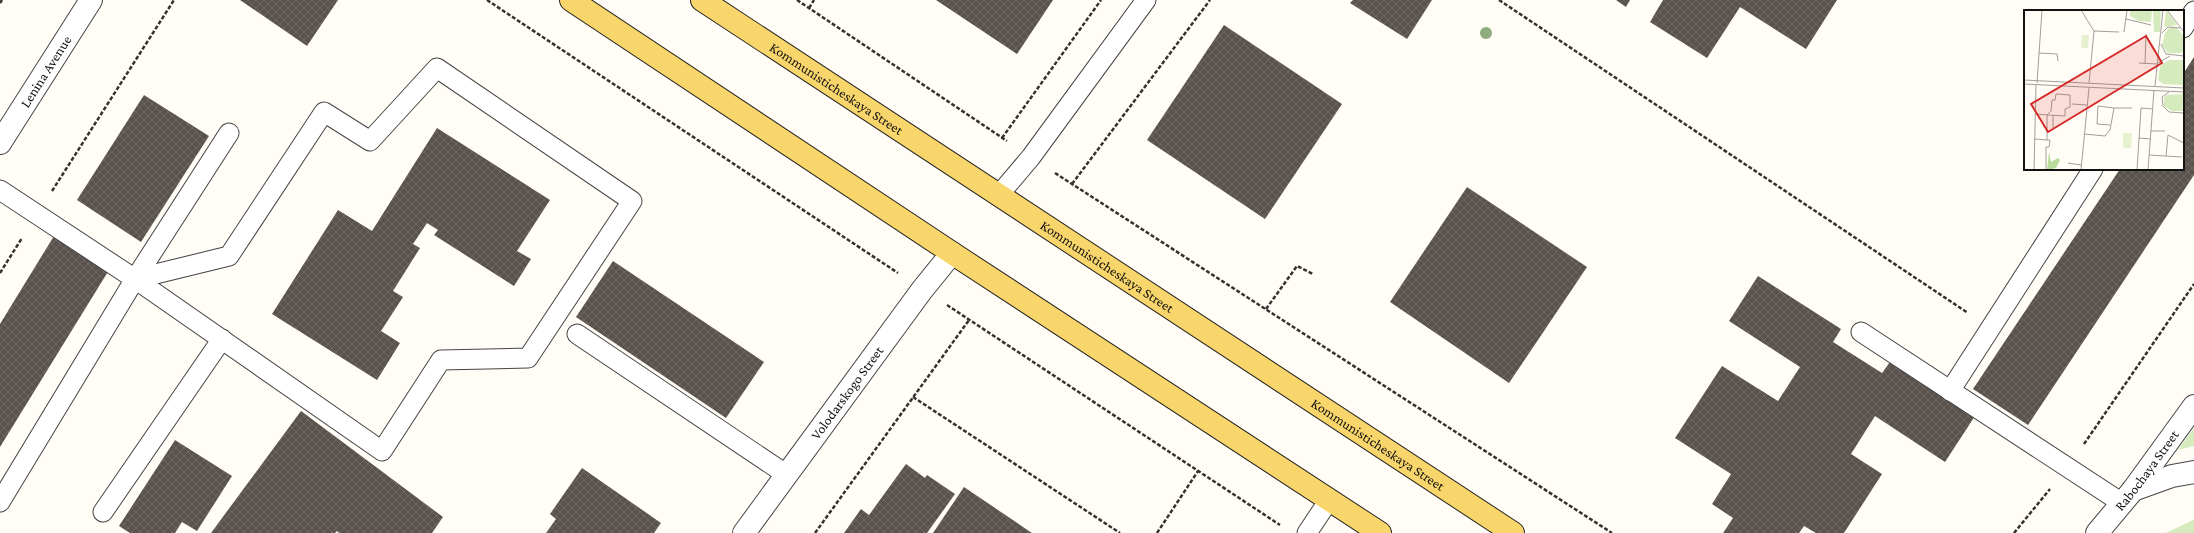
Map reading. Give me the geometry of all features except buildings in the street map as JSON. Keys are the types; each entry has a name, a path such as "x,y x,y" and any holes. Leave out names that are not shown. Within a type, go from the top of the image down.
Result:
{"main road":[{"path":"571,0 952,253 1380,533"},
{"name":"Kommunisticheskaya Street","path":"702,0 998,196 1513,533"}],"street":[{"name":"Lenina Avenue","path":"0,143 91,0"},
{"name":"Volodarskogo Street","path":"744,533 922,290 952,253"},
{"name":"Rabochaya Street","path":"2097,533 2128,497 2194,406"},
{"path":"2128,497 2172,476 2194,472"}],"lane":[{"path":"998,196 1031,157 1146,0"},
{"path":"2184,26 2194,11"},
{"path":"0,190 135,279 382,451 441,360 528,358 632,201 437,68 370,141 324,112 229,256 135,279"},
{"path":"0,502 135,279 229,133"},
{"path":"1950,391 2092,170"},
{"path":"1861,332 2068,468 2128,497"},
{"path":"578,334 786,475"},
{"path":"103,512 222,339"},
{"path":"1307,533 1329,500"}],"path":[{"path":"0,273 174,0"},
{"path":"487,0 922,290 1286,529"},
{"path":"797,0 1072,184 1612,533"},
{"path":"809,8 814,0"},
{"path":"1002,138 1101,0"},
{"path":"1072,184 1210,0"},
{"path":"1499,0 1991,328"},
{"path":"1266,309 1297,266 1313,274"},
{"path":"2014,533 2068,468 2194,284"},
{"path":"815,533 969,320"},
{"path":"913,397 1120,533"},
{"path":"1157,533 1198,471"}],"green space":[{"path":"2194,428 2194,446 2178,450"},
{"path":"2194,519 2194,533 2166,533 2193,520"}]}
